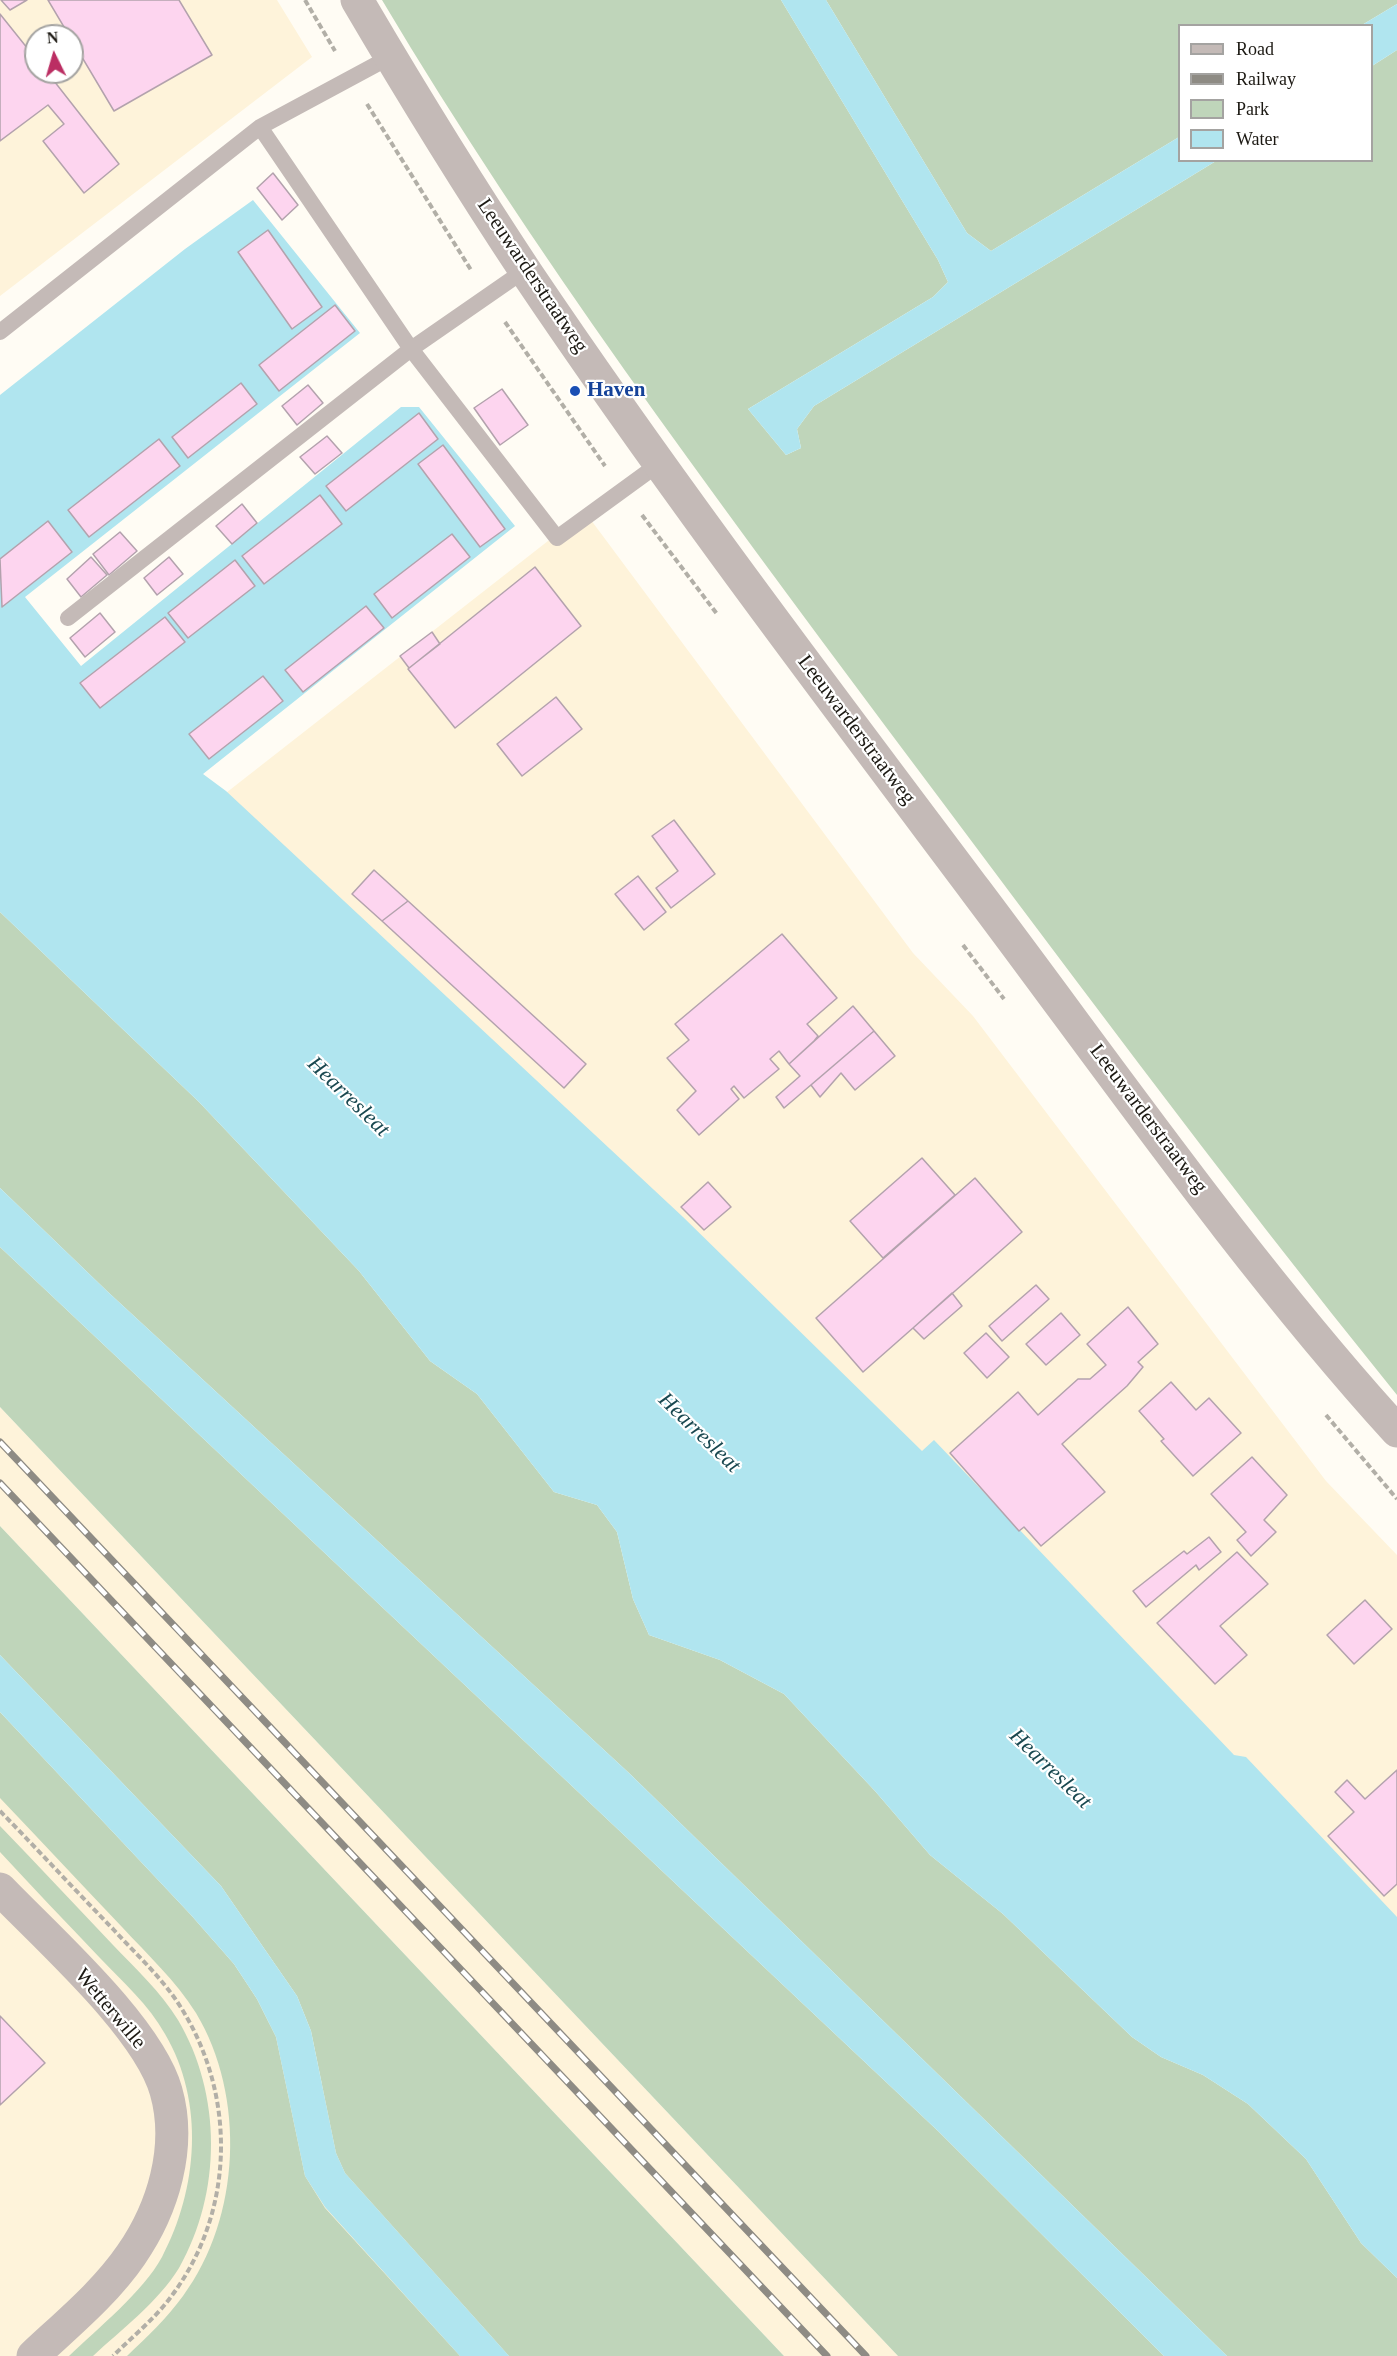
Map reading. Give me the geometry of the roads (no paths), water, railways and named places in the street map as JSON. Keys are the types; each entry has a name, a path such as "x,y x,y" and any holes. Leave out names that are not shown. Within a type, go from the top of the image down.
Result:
{"street":[{"name":"Leeuwarderstraatweg","path":"357,0 390,57 525,270 660,463 867,745 1239,1241 1337,1364 1397,1431"},
{"name":"Wetterwille","path":"0,1888 130,2027 147,2052 166,2091 171,2134 166,2181 157,2208 142,2238 106,2287 33,2356"}],"lane":[{"path":"0,332 260,127 390,57"},
{"path":"260,127 411,349 557,538 660,463"},
{"path":"68,618 411,349 525,270"}],"water":[{"path":"781,0 826,0 967,233 991,251 1178,138 1178,162 1214,162 814,406 797,429 801,448 786,455 748,409 933,297 948,282 938,260"},
{"path":"1397,4 1397,50 1373,65 1373,24 1364,24"},
{"name":"Hearresleat","path":"253,200 360,333 25,597 81,666 401,407 419,407 515,526 203,774 226,791 683,1217 922,1451 934,1440 1234,1755 1246,1757 1397,1917 1397,2278 1361,2243 1306,2159 1248,2104 1203,2075 1161,2057 1132,2037 1003,1914 930,1855 875,1791 784,1694 720,1660 649,1635 633,1599 617,1532 597,1505 554,1492 477,1394 430,1361 359,1271 199,1102 0,912 0,395 185,249"},
{"path":"0,1188 108,1292 629,1773 1227,2356 1164,2356 938,2131 0,1247"},
{"path":"0,1655 221,1886 297,1996 311,2031 336,2153 345,2173 509,2356 460,2356 325,2207 305,2176 276,2037 257,1999 234,1964 191,1915 0,1712"}],"railway":[{"path":"0,1442 866,2356"},
{"path":"0,1483 827,2356"}],"place":[{"name":"Haven","path":"575,391"}]}
